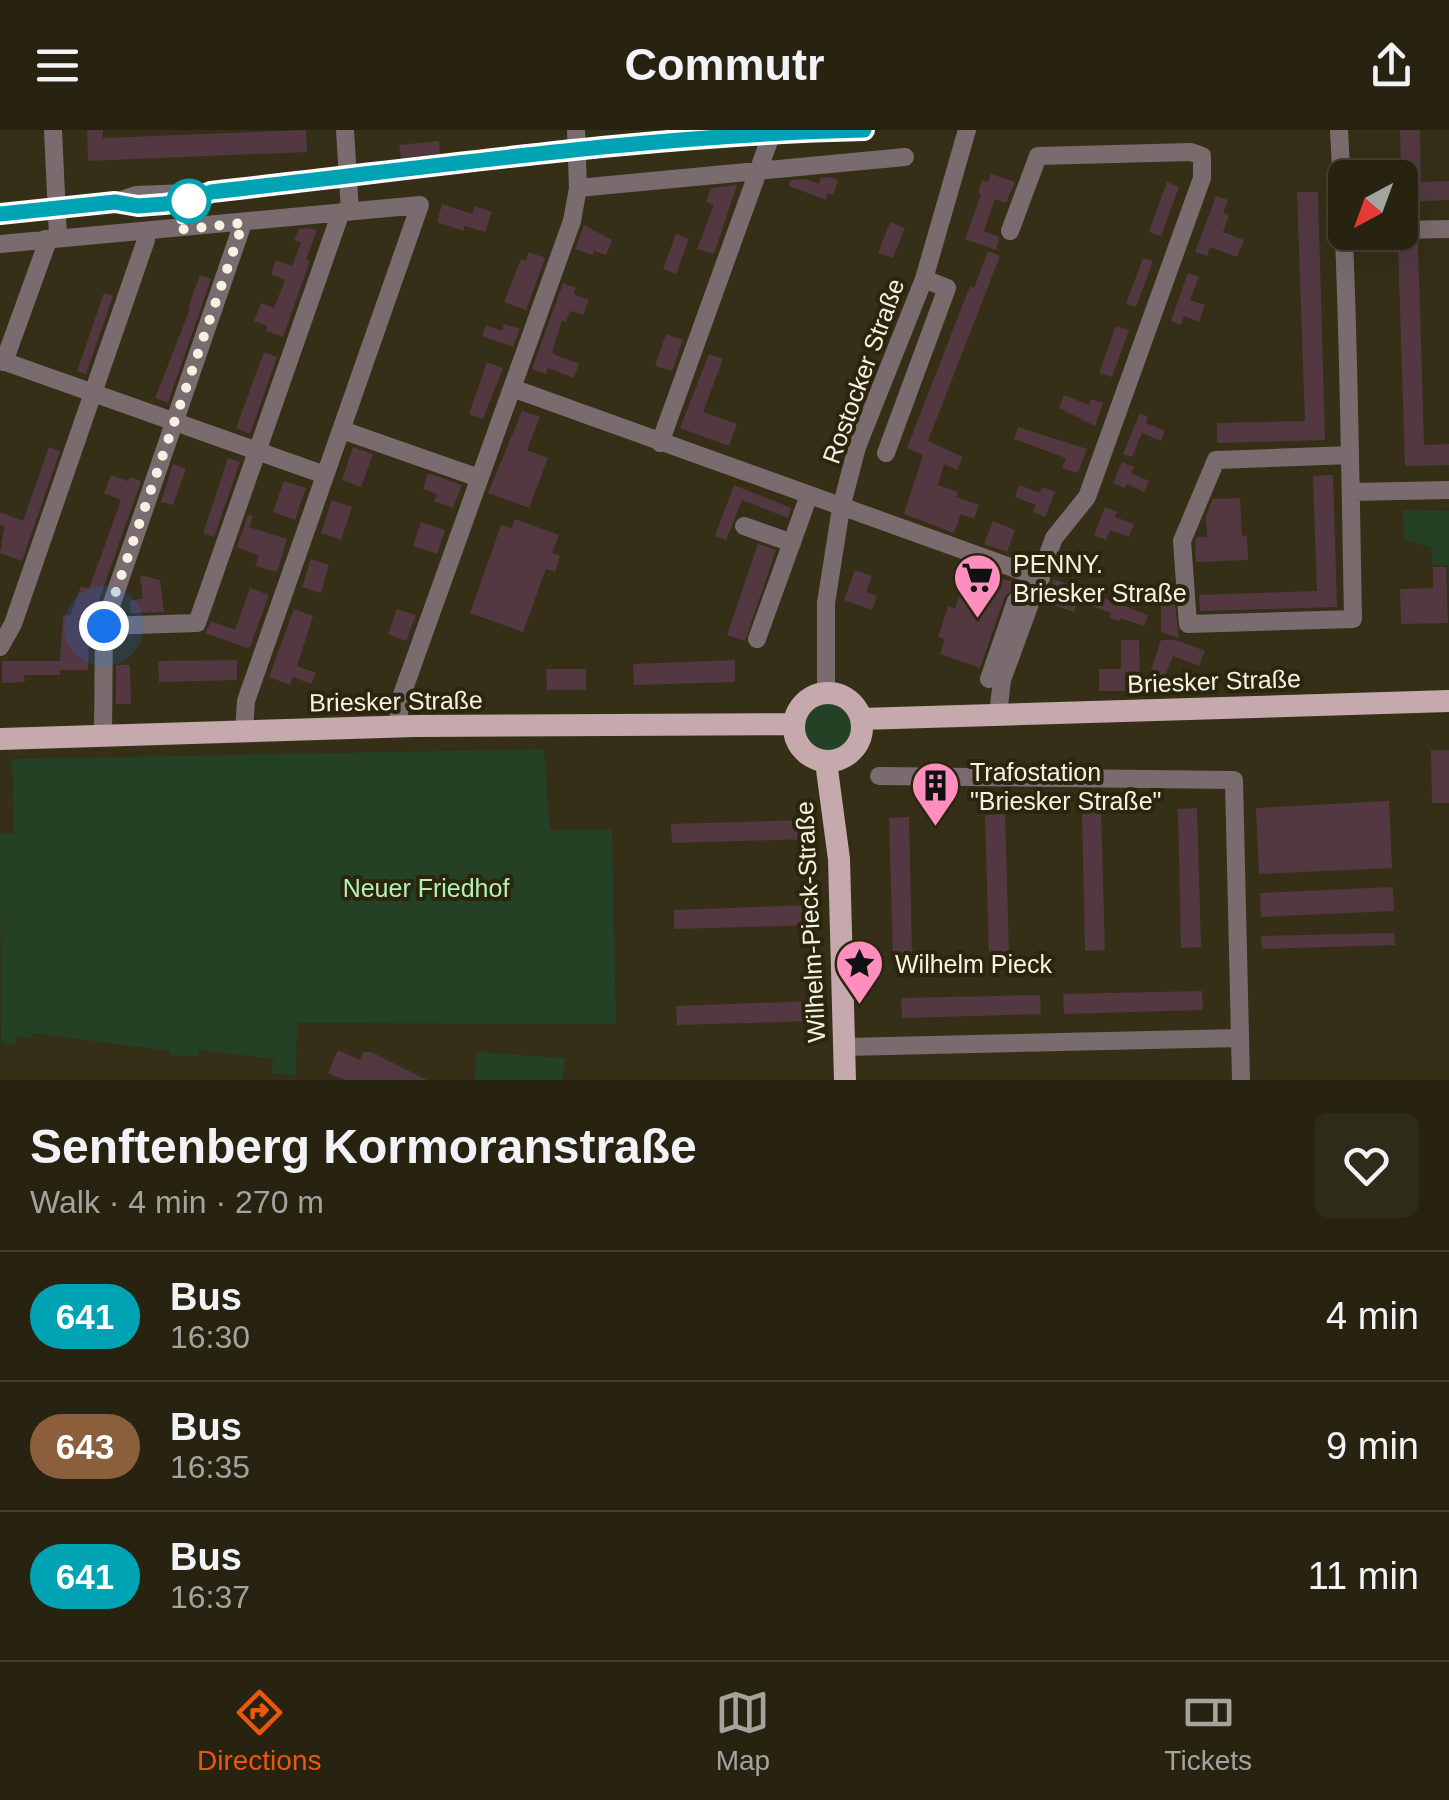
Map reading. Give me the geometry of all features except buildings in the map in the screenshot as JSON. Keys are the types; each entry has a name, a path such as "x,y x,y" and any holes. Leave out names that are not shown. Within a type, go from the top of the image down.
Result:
{"main road":[{"path":"826,693 846,698 862,720 855,747 837,760 826,762 807,754 797,739 794,724 805,703 826,693"},
{"name":"Briesker Straße","path":"862,720 1449,701"},
{"name":"Briesker Straße","path":"0,738 398,727 794,724"},
{"name":"Wilhelm-Pieck-Straße","path":"826,762 839,858 845,1080"}],"street":[{"path":"52,130 56,207 52,238 2,361 325,475"},
{"path":"104,626 197,623 256,451 346,211 345,130"},
{"path":"398,727 400,700 572,220 578,188 576,130"},
{"path":"0,214 115,202 136,195 211,192 577,150 773,131 860,130"},
{"name":"Rostocker Straße","path":"826,693 828,580 841,508 857,447 924,279 967,130"},
{"path":"1339,130 1340,160"},
{"path":"660,443 773,131"},
{"path":"998,714 1002,680 1054,538 1087,497 1202,178 1202,156 1190,152 1038,156 1010,231"},
{"path":"578,188 904,157"},
{"path":"0,244 420,204 246,701 244,732"},
{"path":"104,735 104,626 243,223"},
{"path":"1418,230 1449,229"},
{"path":"0,647 13,624 146,240 144,233"},
{"path":"1344,250 1351,492 1353,619 1188,624 1182,541 1216,460 1350,455"},
{"path":"886,452 947,288 924,279"},
{"path":"512,388 1041,578"},
{"path":"342,430 479,478"},
{"path":"1351,492 1449,490"},
{"path":"757,638 809,495"},
{"path":"744,526 792,542"},
{"path":"989,679 1016,601"},
{"path":"880,776 1234,780 1241,1080"},
{"path":"845,1047 1239,1038"}],"green space":[{"path":"1403,510 1449,511 1449,598 1448,565 1432,565 1431,548 1404,539"},
{"path":"828,700 848,708 856,728 848,748 828,756 808,748 800,728 808,708"},
{"name":"Neuer Friedhof","path":"544,749 550,830 612,830 616,1024 297,1023 296,1075 272,1073 273,1059 200,1050 198,1057 170,1055 170,1051 32,1033 31,1038 17,1036 16,1045 1,1043 0,834 14,834 12,759"},
{"path":"476,1052 565,1058 563,1080 475,1080"}],"bus line":[{"name":"641","path":"0,214 115,202 138,206 164,204 189,201 211,192 577,150 773,132 864,130"}],"place":[{"name":"PENNY. Briesker Straße","path":"978,620"},
{"name":"Trafostation \"Briesker Straße\"","path":"935,828"},
{"name":"Wilhelm Pieck","path":"860,1006"}],"route":[{"path":"104,626 243,223 177,230 189,201"}]}
